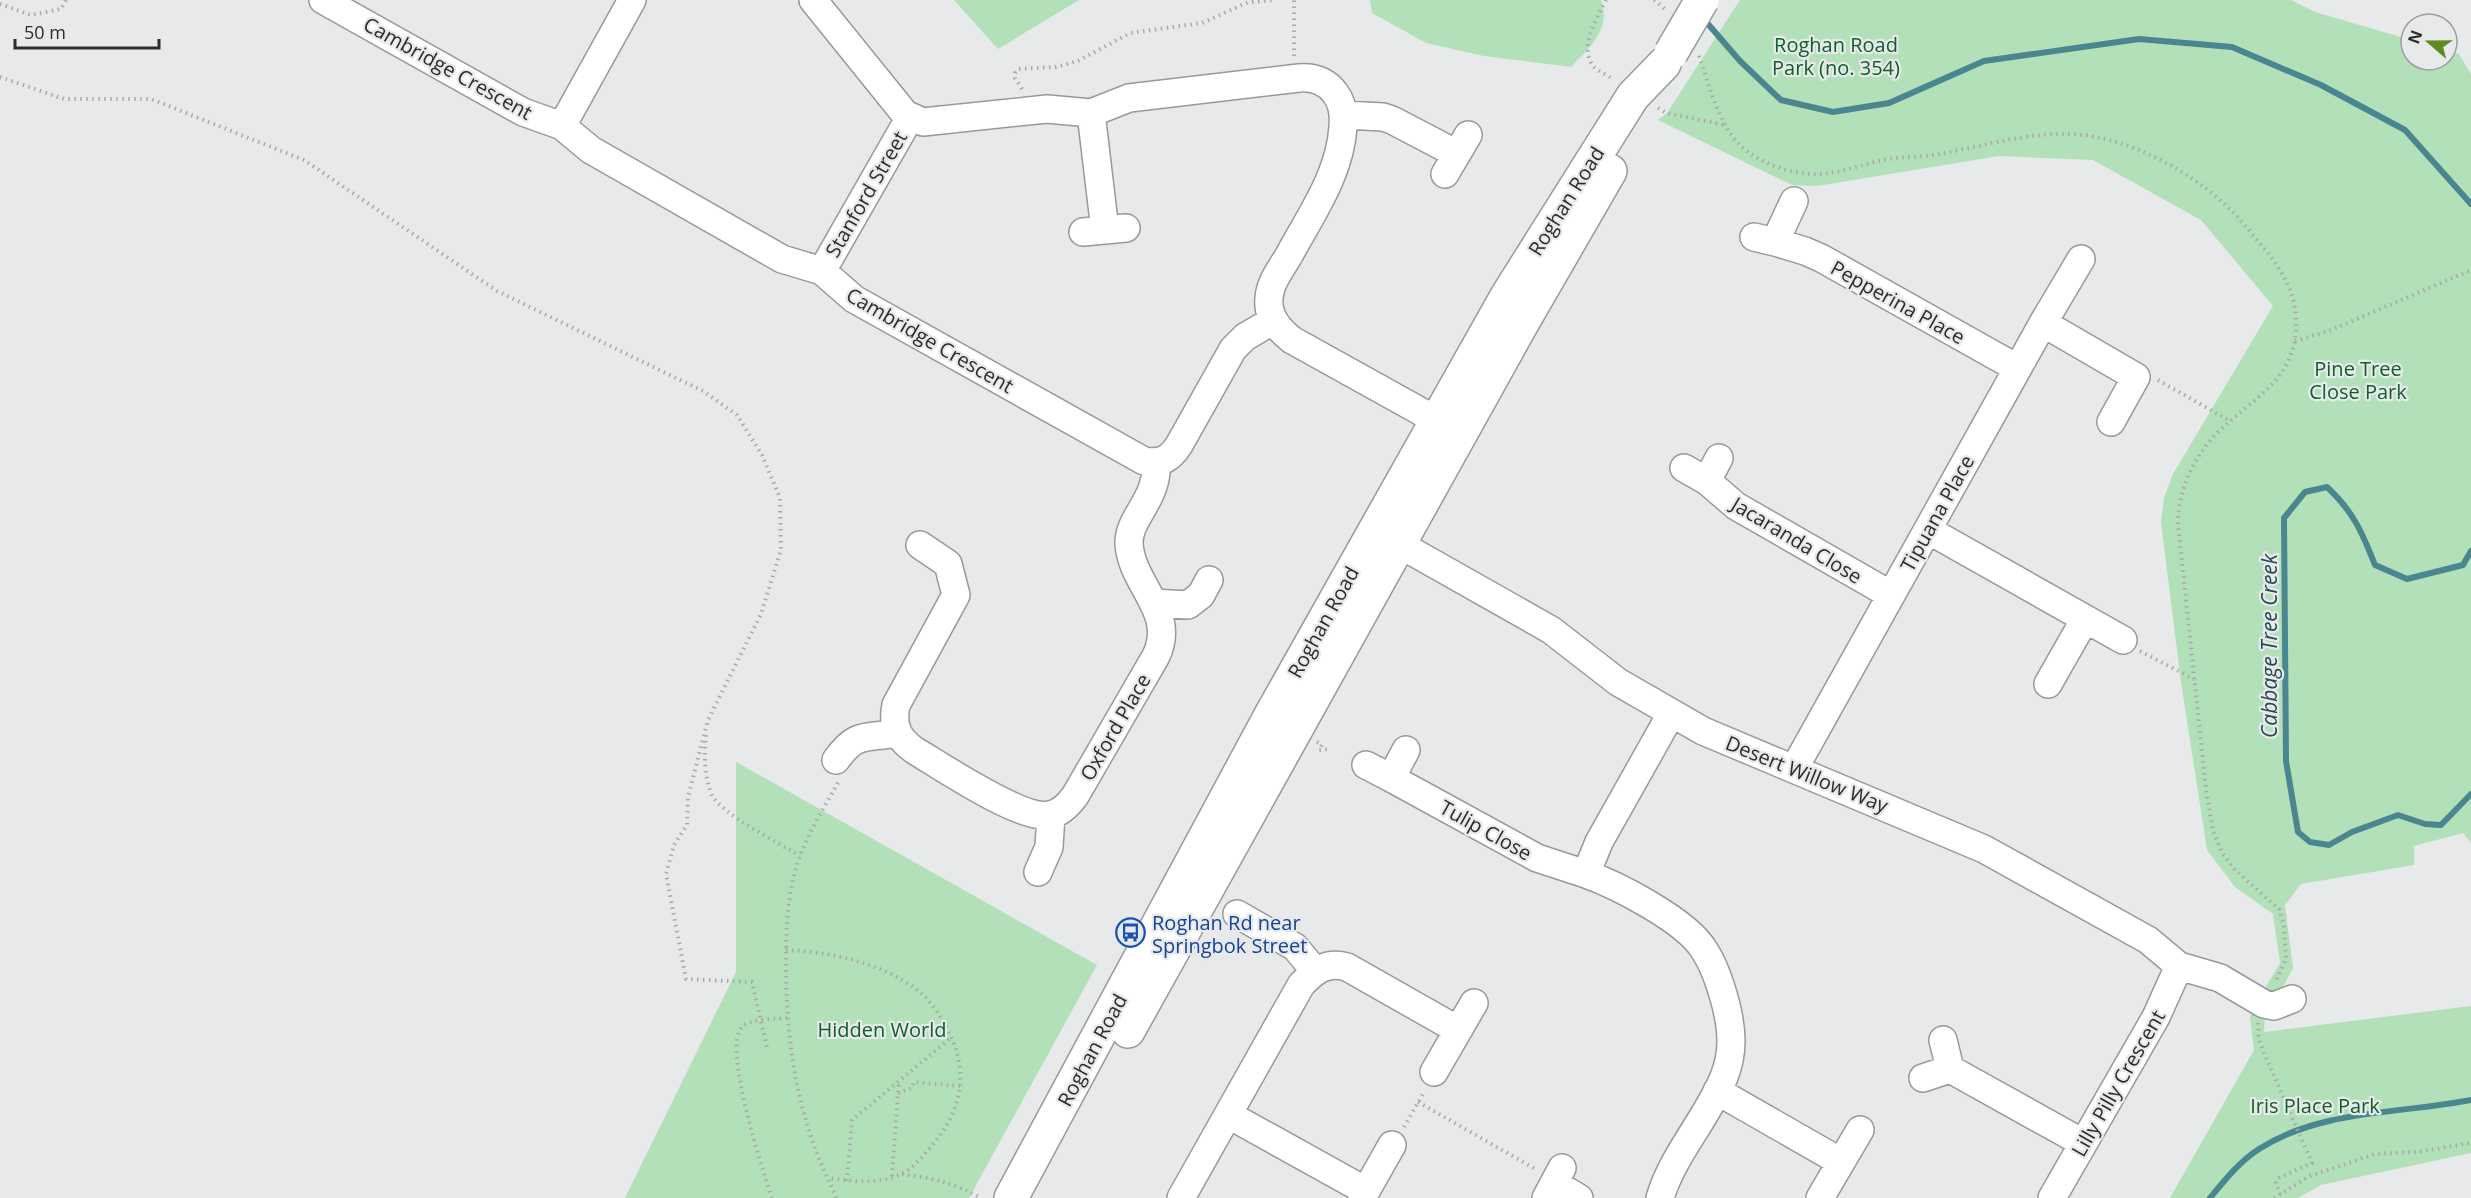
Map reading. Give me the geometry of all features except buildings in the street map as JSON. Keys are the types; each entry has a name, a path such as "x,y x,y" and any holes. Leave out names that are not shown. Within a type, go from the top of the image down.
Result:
{"main road":[{"name":"Roghan Road","path":"1035,1198 1387,537 1450,427 1609,173 1668,58 1702,0"},
{"name":"Roghan Road","path":"1011,1198 1271,715 1387,537"}],"street":[{"name":"Cambridge Crescent","path":"323,0 523,112 562,126 591,150 782,259 822,271 854,299 1137,458 1156,462"},
{"path":"562,126 632,0"},
{"path":"813,0 899,107 910,117 931,122 1054,108 1091,113 1129,98 1308,77 1331,88 1337,95 1344,115 1340,149 1330,178 1272,286 1269,304 1274,320 1292,340 1450,427"},
{"path":"1091,113 1105,230"},
{"path":"1344,115 1375,116 1392,120 1456,154"},
{"name":"Stanford Street","path":"822,271 910,117"},
{"name":"Pepperina Place","path":"1794,201 1765,240 1821,258 2017,368"},
{"name":"Tipuana Place","path":"1794,769 2080,259"},
{"path":"1156,462 1165,460 1175,450 1233,349 1245,337 1274,320"},
{"path":"2043,323 2136,377 2111,422"},
{"name":"Oxford Place","path":"1051,815 1069,805 1075,796 1160,647 1163,627 1134,563 1129,541 1134,524 1153,489 1157,473 1156,462"},
{"name":"Jacaranda Close","path":"1703,469 1736,506 1891,595"},
{"path":"1928,530 2123,640"},
{"name":"Desert Willow Way","path":"1387,537 1551,630 1618,682 1703,731 1984,849 2148,940 2179,966 2213,975 2264,1004 2274,1006 2292,999"},
{"path":"920,545 948,564 956,595 896,705 894,715 897,733 904,743 914,750 1013,808 1033,815 1051,815 1049,847 1038,872"},
{"path":"1153,603 1188,604 1201,595 1209,579"},
{"path":"2048,684 2085,619"},
{"path":"1660,1198 1667,1180 1717,1091 1728,1066 1732,1040 1722,989 1704,948 1680,926 1613,886 1586,874 1599,842 1671,714"},
{"path":"839,768 845,747 855,739 897,733"},
{"path":"1391,778 1406,750"},
{"name":"Tulip Close","path":"1366,765 1537,858 1586,874"},
{"path":"1237,914 1295,947 1315,971"},
{"path":"1181,1198 1301,985 1315,971 1331,965 1347,968 1458,1030"},
{"name":"Lilly Pilly Crescent","path":"2052,1198 2156,1017 2179,966"},
{"path":"1434,1072 1474,1003"},
{"path":"1944,1040 1950,1069"},
{"path":"1923,1078 1950,1069 2083,1143"},
{"path":"1717,1091 1841,1162"},
{"path":"1228,1115 1364,1195 1392,1145"},
{"path":"1820,1198 1860,1130"},
{"path":"1554,1183 1579,1198"}],"path":[{"path":"0,4 31,15 61,9 66,0"},
{"path":"1027,111 1025,94 1016,78 1015,73 1018,69 1056,67 1078,60 1130,33 1202,23 1252,1 1272,0"},
{"path":"1294,0 1294,59"},
{"path":"1606,0 1589,37 1589,51 1594,66 1609,76"},
{"path":"0,77 64,99 151,99 304,160 497,291 703,391 737,415 762,455 780,498 781,550 761,614 708,720 688,797 687,825 674,845 666,874 686,979 752,982 767,1047"},
{"path":"1658,108 1667,113 1724,125"},
{"path":"2295,341 2331,330 2471,270"},
{"path":"2136,377 2150,376 2230,421"},
{"path":"2123,640 2195,680"},
{"path":"708,720 704,760 713,797 741,822 800,856"},
{"path":"1308,738 1322,745 1319,750 1321,752 1330,749"},
{"path":"836,1198 812,1139 799,1093 787,1018 786,950 794,873 839,768"},
{"path":"786,950 816,951 854,960 894,977 920,993 939,1013 952,1037 960,1056 960,1086 948,1125 920,1159 901,1174"},
{"path":"772,1198 743,1096 736,1052 737,1036 741,1028 748,1023 787,1018"},
{"path":"847,1181 852,1120 952,1037"},
{"path":"1392,1145 1434,1072"},
{"path":"892,1176 899,1081"},
{"path":"898,1093 912,1088 914,1082 960,1086"},
{"path":"2276,1083 2312,1163 2281,1176 2276,1183 2280,1194"},
{"path":"1418,1102 1548,1176 1554,1183"},
{"path":"2274,1198 2310,1176 2375,1154 2417,1152 2471,1143"},
{"path":"828,1178 862,1183 901,1174 942,1180 981,1198"}],"green space":[{"path":"954,0 1079,0 998,49"},
{"path":"1370,0 1601,0 1604,10 1601,29 1597,37 1571,67 1484,56 1426,43 1372,13"},
{"name":"Pine Tree Close Park","path":"1740,0 2291,0 2315,12 2399,36 2399,72 2459,72 2459,54 2471,74 2471,843 2463,833 2414,846 2414,865 2301,884 2285,905 2293,968 2275,1002 2261,995 2280,963 2273,914 2235,887 2207,850 2181,682 2161,522 2164,498 2173,474 2273,306 2201,220 2093,160 1999,156 1817,186 1792,185 1658,120 1667,113"},
{"name":"Hidden World","path":"736,762 1097,965 969,1198 625,1198 736,972"},
{"name":"Iris Place Park","path":"2471,1006 2471,1153 2321,1185 2298,1198 2170,1198 2254,1050 2250,1017 2254,1010 2265,1017 2264,1032"}],"waterway":[{"name":"Cabbage Tree Creek","path":"1702,17 1740,61 1781,100 1833,112 1889,103 1984,61 2139,39 2232,47 2321,85 2405,130 2471,204"},
{"name":"Cabbage Tree Creek","path":"2471,551 2463,565 2407,579 2375,565 2356,523 2344,505 2327,487 2305,492 2284,518 2286,761 2298,832 2310,842 2329,845 2352,832 2398,815 2425,824 2441,825 2471,794"},
{"path":"2210,1198 2245,1159 2283,1136 2309,1126 2362,1115 2471,1100"}],"place":[{"name":"Roghan Rd near Springbok Street","path":"1131,933"}],"park label":[{"name":"Roghan Road Park (no. 354)","path":"1836,56"}]}
